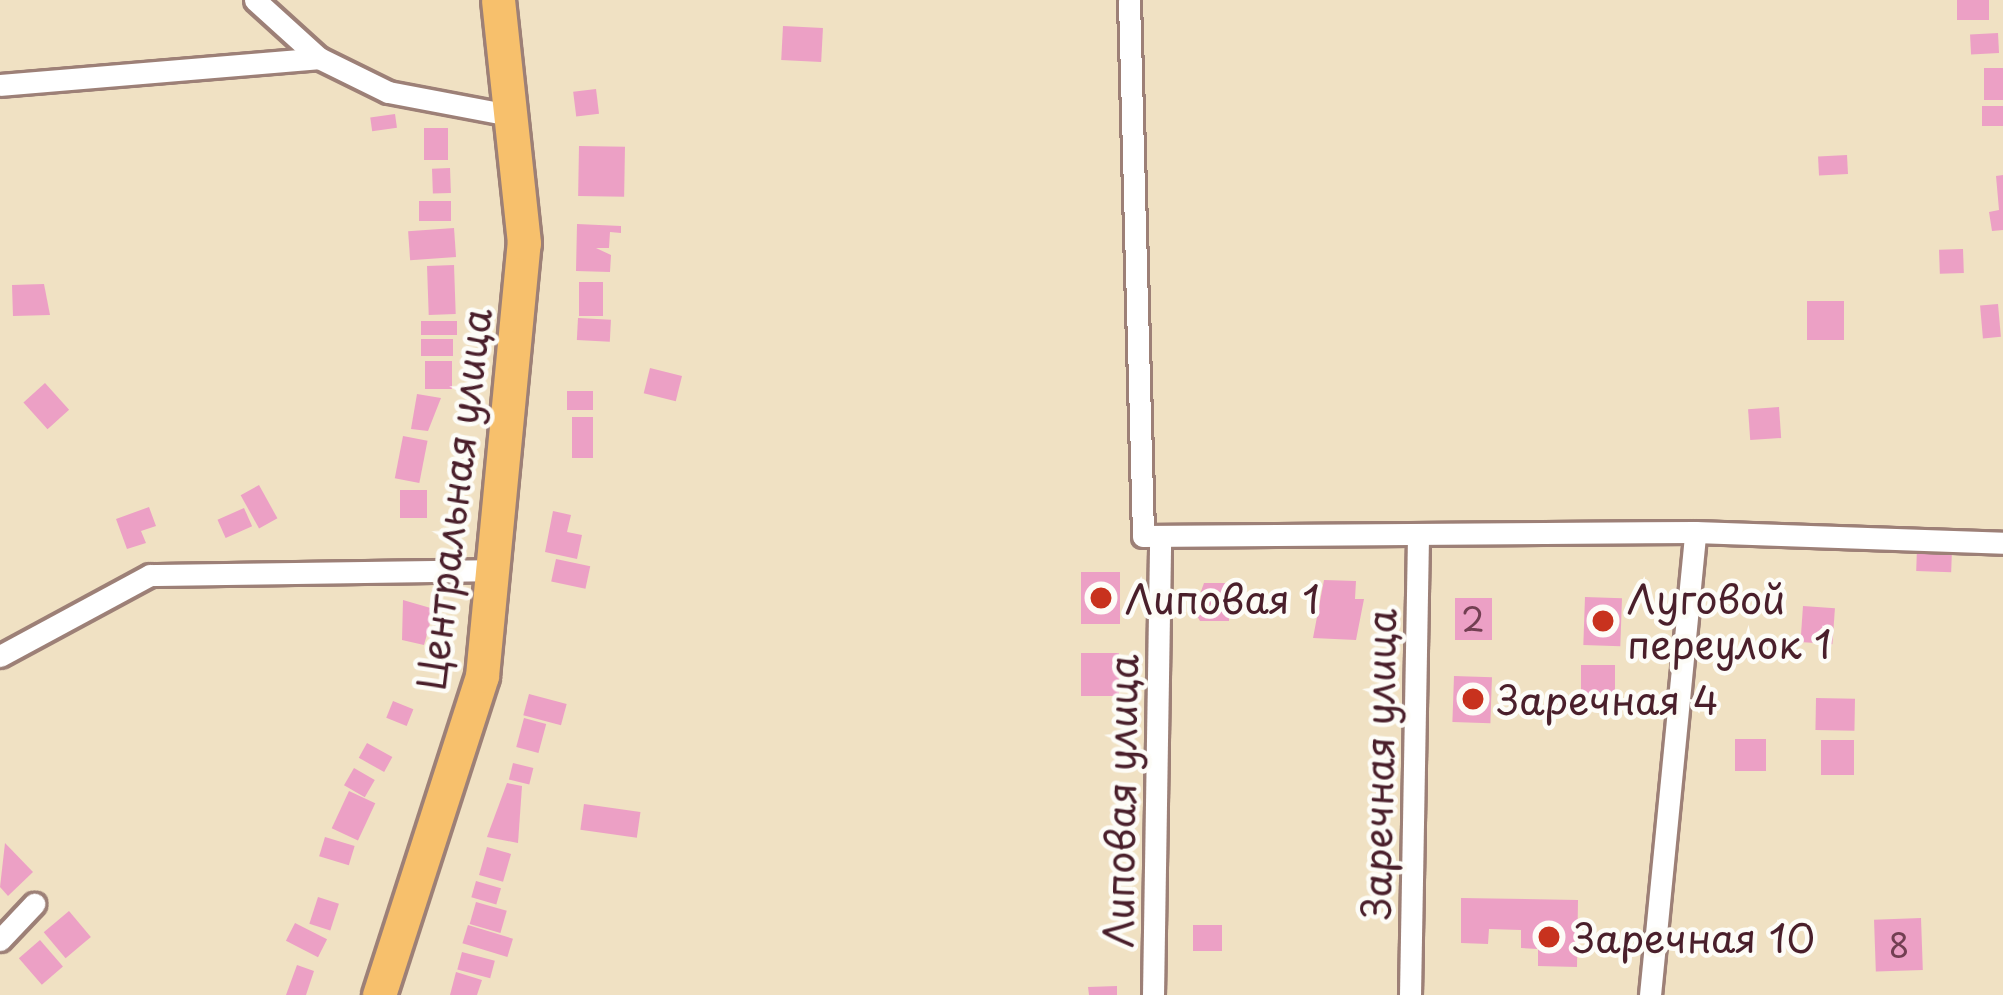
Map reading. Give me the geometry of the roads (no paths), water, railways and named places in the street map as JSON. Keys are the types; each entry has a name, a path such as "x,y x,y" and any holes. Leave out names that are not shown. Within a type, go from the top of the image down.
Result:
{"main road":[{"name":"Центральная улица","path":"379,995 482,676 524,243 498,0"}],"street":[{"path":"255,0 319,58 388,92 510,115"},
{"path":"1129,0 1143,536 1695,532 2003,543"},
{"path":"0,85 319,58"},
{"path":"1650,995 1695,532"},
{"name":"Заречная улица","path":"1410,995 1418,534"},
{"name":"Липовая улица","path":"1153,995 1160,536"},
{"path":"0,656 150,574 492,570"},
{"path":"0,940 34,904"}],"place":[{"name":"Липовая 1","path":"1101,598"},
{"name":"Луговой переулок 1","path":"1603,621"},
{"name":"Заречная 4","path":"1473,699"},
{"name":"Заречная 10","path":"1549,937"}]}
